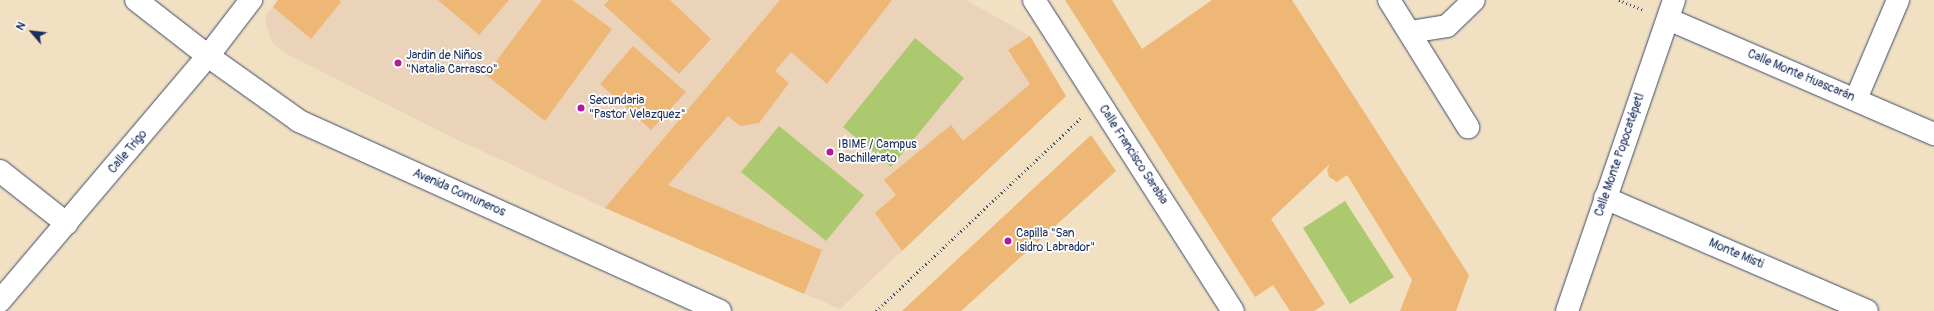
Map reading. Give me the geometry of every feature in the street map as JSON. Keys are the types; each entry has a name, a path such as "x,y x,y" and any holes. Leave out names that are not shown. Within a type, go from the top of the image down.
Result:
{"street":[{"name":"Avenida Comuneros","path":"136,0 208,56 299,121 720,311"},
{"name":"Calle Trigo","path":"0,301 67,224 208,56 250,0"},
{"name":"Calle Francisco Sarabia","path":"1034,0 1233,311"},
{"path":"1389,0 1468,127"},
{"path":"1410,32 1447,26 1474,0"},
{"path":"1856,99 1898,0"},
{"name":"Calle Monte Huascarán","path":"1671,9 1856,99 1934,134"},
{"name":"Calle Monte Popocatépetl","path":"1567,311 1671,9"},
{"path":"0,172 67,224"},
{"name":"Monte Misti","path":"1605,198 1867,311"},
{"path":"0,305 7,311"}],"path":[{"path":"876,311 1099,101"}],"shaded area":[{"path":"278,0 966,0 1030,36 1066,96 840,309 605,208 460,141 283,52 272,42 265,21 267,14"}],"green space":[{"path":"915,38 964,78 891,167 843,127"},
{"path":"779,126 864,195 826,241 741,172"},
{"path":"1345,201 1394,277 1350,304 1303,228"}],"building":[{"path":"278,0 339,0 341,2 311,39 273,7"},
{"path":"438,0 509,0 479,35"},
{"path":"542,0 572,0 612,29 545,121 486,75"},
{"path":"609,0 670,0 711,39 679,74 604,5"},
{"path":"780,0 892,0 827,84 791,52 775,71 789,83 759,123 740,126 728,116 668,185 822,250 804,294 605,208"},
{"path":"1065,0 1112,0 1142,49 1212,0 1292,0 1469,275 1456,311 1400,311 1412,280 1347,175 1337,182 1329,177 1327,170 1330,164 1271,219 1325,304 1314,311 1290,311 1273,285 1255,297"},
{"path":"1030,36 1066,96 902,251 875,213 896,195 884,180 951,125 963,141 1030,84 1008,50"},
{"path":"633,46 686,92 651,130 600,84"},
{"name":"Capilla \"San Isidro Labrador\"","path":"1091,135 1116,171 961,311 902,311"}],"place":[{"name":"Jardin de Niños \"Natalia Carrasco\"","path":"398,63"},
{"name":"Secundaria \"Pastor Velazquez\"","path":"581,108"},
{"name":"IBIME / Campus Bachillerato","path":"830,152"},
{"name":"Capilla \"San Isidro Labrador\"","path":"1008,241"}]}
